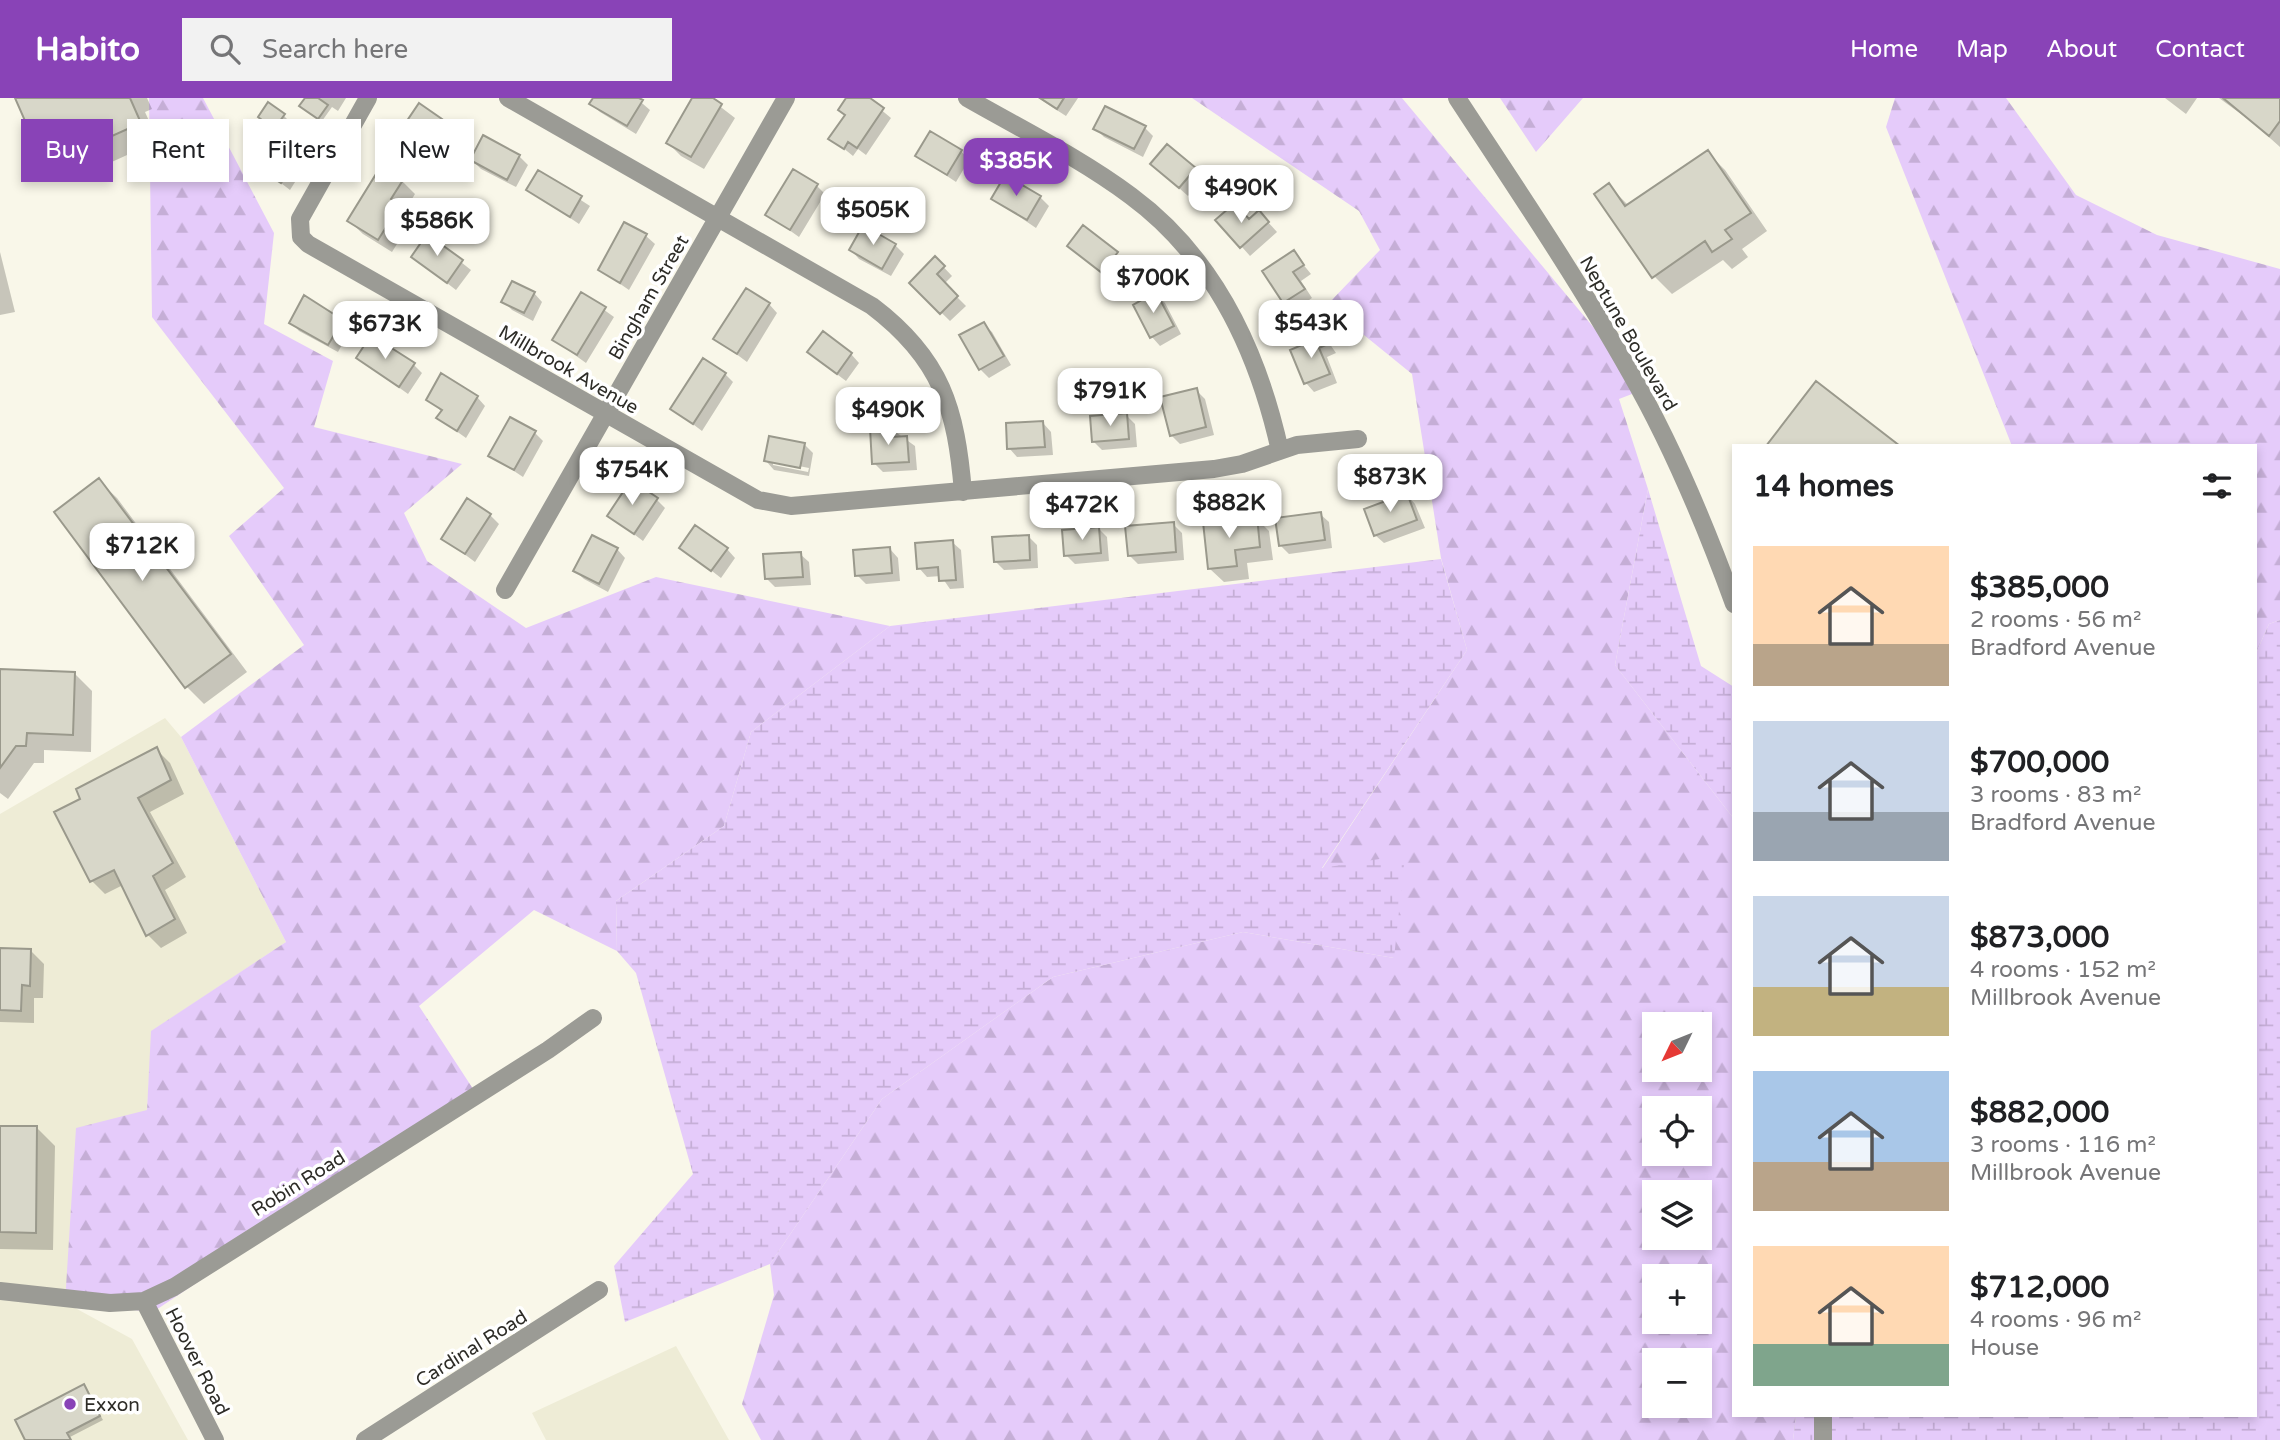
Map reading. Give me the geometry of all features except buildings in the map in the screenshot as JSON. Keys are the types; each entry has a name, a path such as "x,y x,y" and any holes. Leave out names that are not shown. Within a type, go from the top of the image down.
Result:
{"street":[{"name":"Millbrook Avenue","path":"368,98 300,219 301,237 308,244 747,494 774,505 963,492 1214,469 1242,464 1280,451 1327,440 1358,439"},
{"path":"509,98 872,306 912,342 935,374 954,417 963,492"},
{"name":"Bingham Street","path":"505,590 786,98"},
{"path":"967,98 1098,173 1132,197 1183,244 1219,291 1249,345 1280,451"},
{"name":"Neptune Boulevard","path":"1457,98 1593,308 1632,374 1697,509 1732,599"},
{"name":"Robin Road","path":"0,1291 110,1303 144,1301 174,1287 548,1050 593,1018"},
{"name":"Cardinal Road","path":"365,1440 599,1290"},
{"name":"Hoover Road","path":"144,1301 215,1440"},
{"path":"1823,1440 1824,1417"}],"shaded area":[{"path":"165,718 181,737 286,942 152,1031 147,1110 66,1303 132,1339 188,1440 0,1440 0,814"},
{"path":"676,1346 729,1440 546,1440 532,1413"}],"green space":[{"path":"149,98 203,98 214,119 149,119"},
{"path":"1192,98 1402,98 1645,389 1619,399 1648,489 1615,665 1732,816 1732,1417 1796,1417 1793,1440 761,1440 742,1404 774,1295 770,1264 882,1099 1053,977 1243,932 1394,958 1322,869 1467,650 1441,558 1412,374 1327,305 1380,250 1359,211"},
{"path":"1500,98 1583,98 1536,152"},
{"path":"1895,98 2006,98 2076,195 2157,235 2280,269 2280,620 2269,624 2257,651 2257,444 2011,444 1886,127"},
{"path":"229,147 243,174 243,182 247,182 274,233 264,324 333,361 314,427 462,464 404,513 427,561 526,628 656,577 890,626 751,732 724,826 616,901 617,951 534,910 419,1006 477,1095 153,1312 65,1303 76,1128 147,1110 151,1031 286,942 181,737 304,645 229,536 284,488 152,317 150,182 229,182"},
{"path":"1648,489 1701,666 1732,686 1732,816 1615,665"},
{"path":"1441,559 1467,650 1322,868 1405,855 1394,958 1243,932 1053,977 882,1099 770,1264 625,1322 614,1266 693,1174 636,973 617,951 616,901 724,826 751,732 890,626"},
{"path":"2280,620 2280,1440 1793,1440 1796,1417 2257,1417 2257,651 2269,624"}],"place":[{"name":"Exxon","path":"70,1404"}]}
